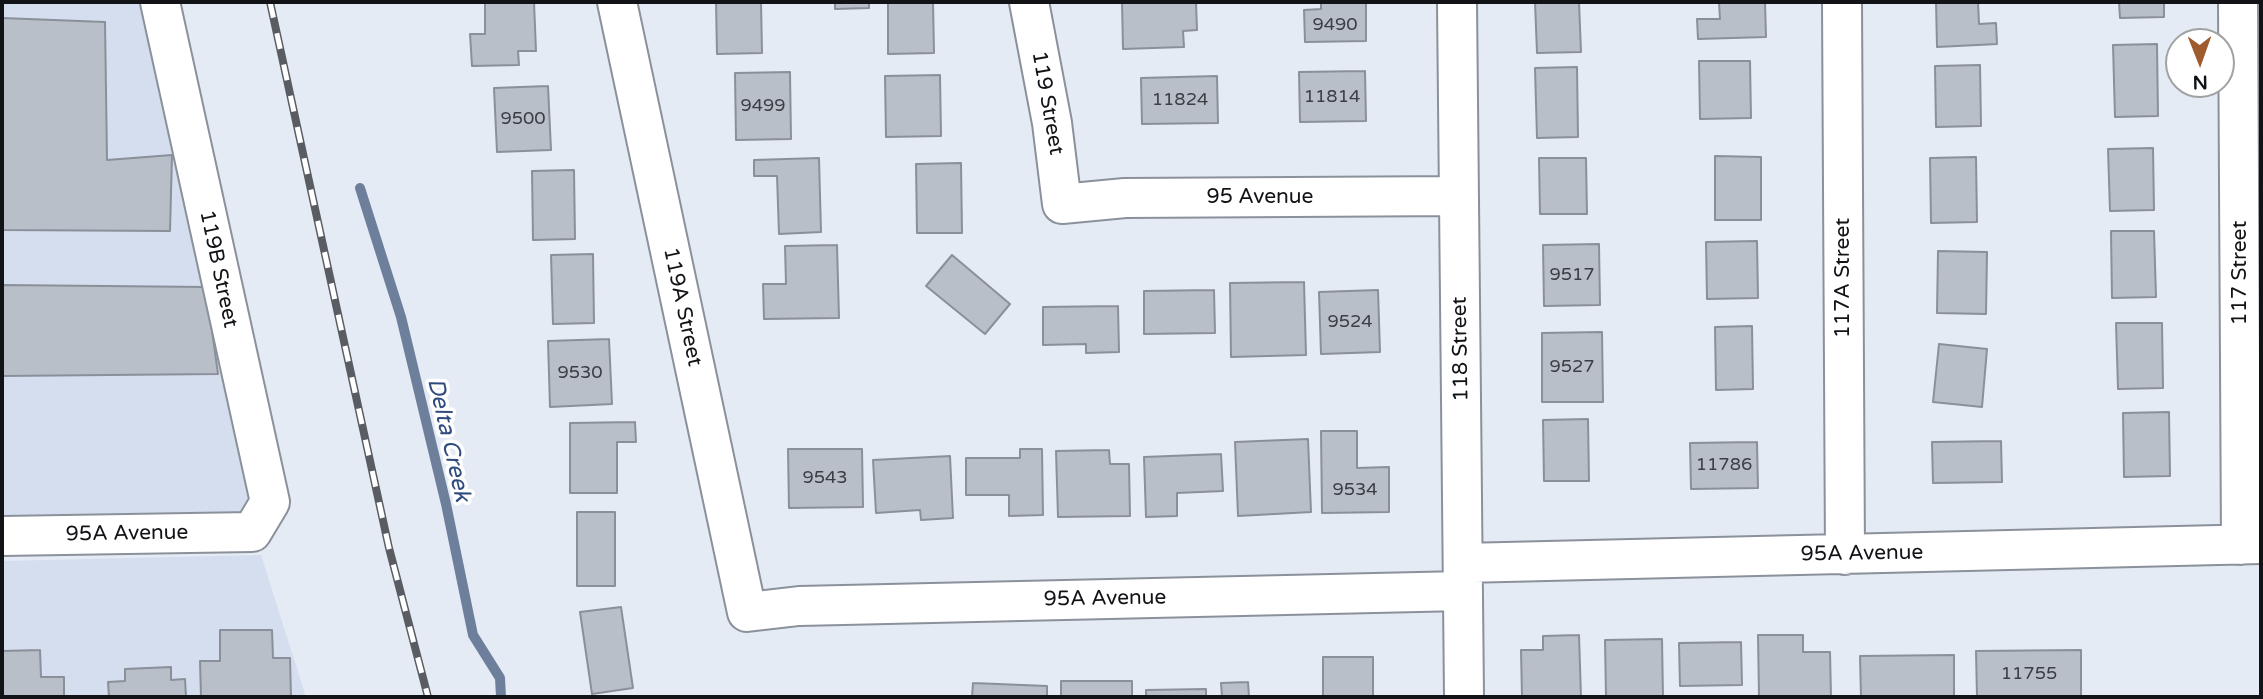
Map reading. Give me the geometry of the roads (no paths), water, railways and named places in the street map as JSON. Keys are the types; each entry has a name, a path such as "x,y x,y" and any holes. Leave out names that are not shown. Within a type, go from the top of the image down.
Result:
{"street":[{"name":"119B Street","path":"160,2 270,502 252,533"},
{"name":"119A Street","path":"617,2 747,611"},
{"name":"119 Street","path":"1029,2 1052,123 1062,204"},
{"name":"118 Street","path":"1457,2 1464,697"},
{"name":"117A Street","path":"1842,2 1844,555"},
{"name":"117 Street","path":"2238,2 2251,544"},
{"name":"95 Avenue","path":"1062,204 1125,198 1459,196"},
{"name":"95A Avenue","path":"2,536 252,533"},
{"name":"95A Avenue","path":"747,611 799,606 1463,577 1844,555 2251,544"}],"waterway":[{"name":"Delta Creek","path":"360,188 401,317 446,504 473,635 500,678 501,697"}],"railway":[{"path":"270,2 389,548 428,697"}]}
